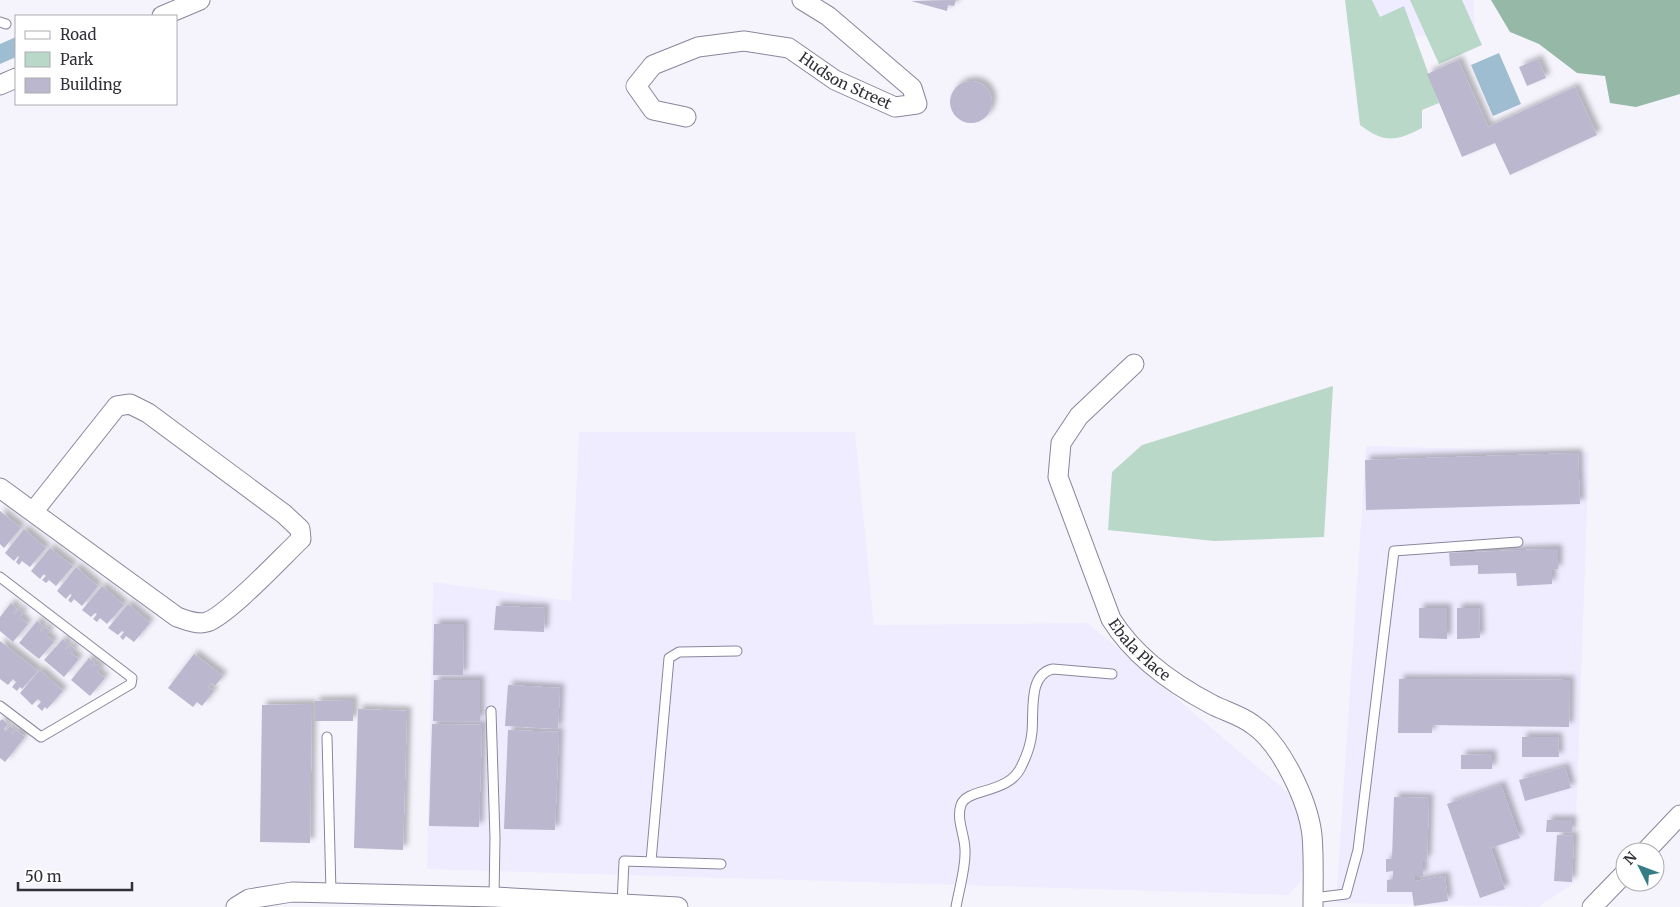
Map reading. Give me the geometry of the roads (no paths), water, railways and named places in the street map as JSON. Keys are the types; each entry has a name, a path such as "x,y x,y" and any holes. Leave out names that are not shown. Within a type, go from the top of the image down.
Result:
{"street":[{"path":"164,15 200,0"},
{"name":"Hudson Street","path":"686,118 653,110 636,86 653,65 698,47 744,41 789,48 835,80 895,107 917,104 912,88 828,16 802,0"},
{"path":"0,85 15,78"},
{"name":"Ebala Place","path":"1134,364 1079,416 1061,443 1058,477 1111,619 1124,641 1170,678 1210,704 1253,724 1278,750 1298,786 1312,834 1313,903"},
{"path":"0,488 177,617 195,623 206,622 224,611 301,539 300,529 284,514 148,413 130,404 117,406 33,512"},
{"path":"1654,842 1680,815"},
{"path":"1592,907 1615,883"},
{"path":"236,907 249,899 266,894 331,892 494,897 678,907"}],"lane":[{"path":"1313,903 1346,894 1358,850 1394,551 1518,542"},
{"path":"0,577 132,678 131,684 41,737 0,706"},
{"path":"651,862 670,658 679,652 737,651"},
{"path":"956,907 965,850 960,823 961,806 968,796 1006,784 1020,769 1032,734 1036,684 1041,674 1044,670 1053,669 1112,674"},
{"path":"491,711 495,838 494,897"},
{"path":"327,738 331,892"},
{"path":"622,905 624,861 721,864"}],"water":[{"path":"15,37 15,57 0,64 0,44"},
{"path":"1499,53 1521,104 1493,116 1471,65"}]}
